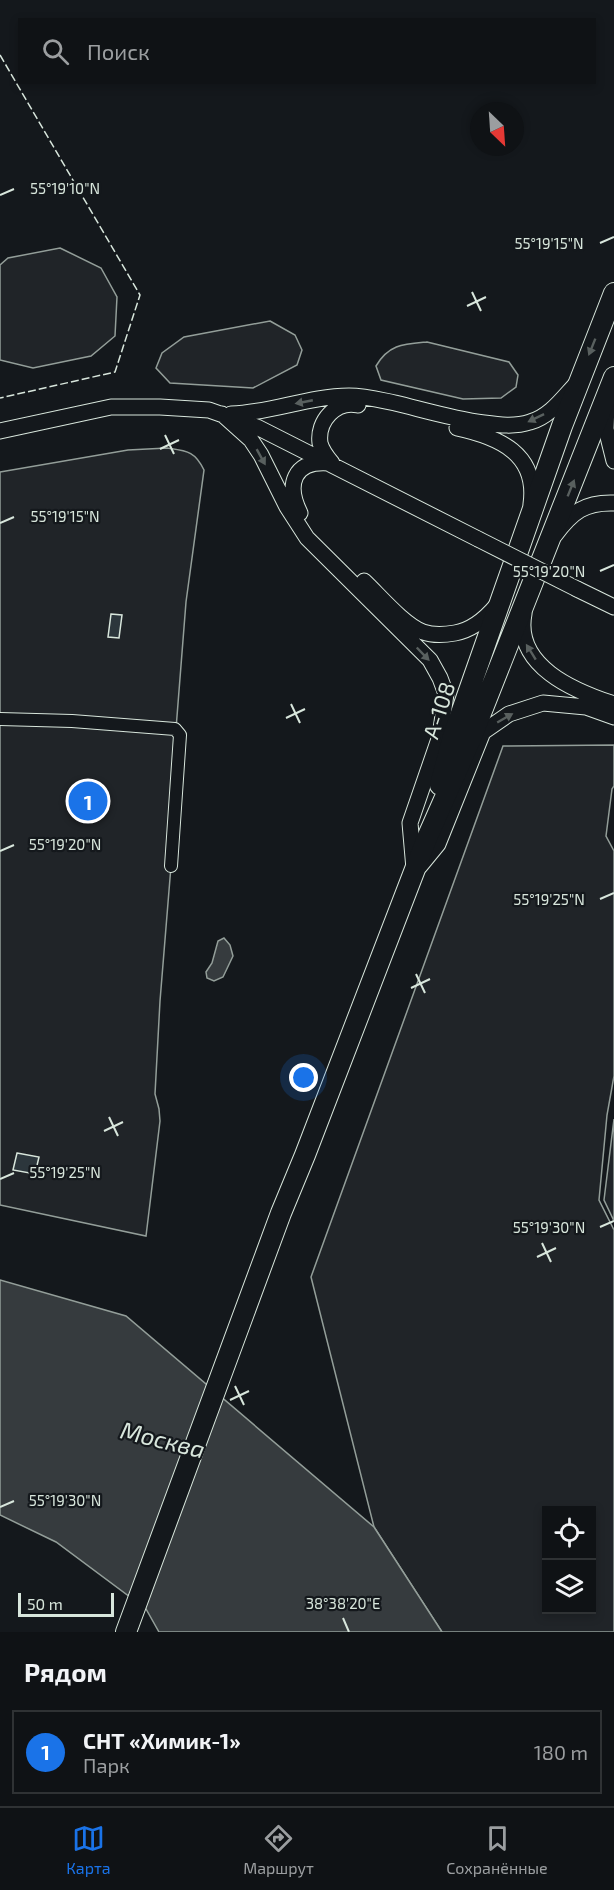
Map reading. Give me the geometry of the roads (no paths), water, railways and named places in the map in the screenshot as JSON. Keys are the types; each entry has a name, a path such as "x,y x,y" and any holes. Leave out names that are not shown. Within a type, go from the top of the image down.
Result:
{"highway":[{"name":"А-108","path":"427,838 453,736 579,380 614,293"},
{"name":"А-108","path":"126,1632 281,1213 371,981 427,838 470,741 550,542 611,384"}],"street":[{"path":"222,414 245,413 349,396 371,398 466,421 504,426 530,422 541,417 558,404 579,380"},
{"path":"611,384 606,429 614,461"},
{"path":"332,463 322,450 320,433 325,418 333,410 344,405 353,404 475,432 504,443 518,454 530,474 532,492 527,528"},
{"path":"0,431 111,407 194,408 222,414 257,427 332,463 614,607"},
{"path":"222,414 251,440 287,507 307,538 429,660 440,678 446,694 440,736 410,823 414,872"},
{"path":"332,463 315,462 302,469 293,484 294,501 312,531 408,623 422,632 439,636 459,632 486,617 502,599"},
{"path":"550,542 562,525 579,510 594,503 614,503"},
{"path":"527,597 522,621 523,640 535,659 548,672 569,685 614,704"},
{"path":"414,872 438,844 483,732 509,714 543,703 586,707 614,717"},
{"path":"0,719 160,726 176,729 180,735 171,866"}],"water":[{"path":"224,938 230,945 233,956 223,977 214,981 207,978 206,972 212,963 218,941"},
{"name":"Москва","path":"0,1280 126,1316 374,1527 442,1632 159,1632 146,1609 56,1542 0,1515"}],"place":[{"name":"СНТ «Химик-1»","path":"88,801"}]}
